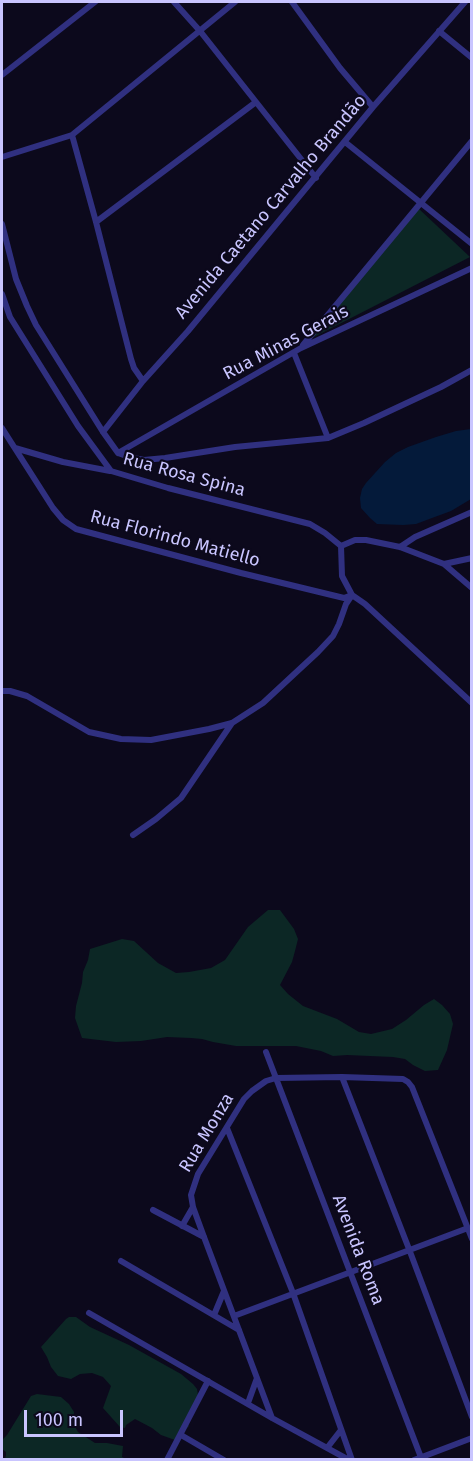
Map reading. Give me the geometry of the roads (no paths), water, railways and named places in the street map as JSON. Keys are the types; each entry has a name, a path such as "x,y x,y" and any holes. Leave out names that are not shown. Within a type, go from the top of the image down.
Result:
{"street":[{"path":"2,75 95,2"},
{"path":"174,2 200,31 316,178"},
{"path":"2,157 72,135 235,2"},
{"path":"292,2 340,68 374,107"},
{"name":"Avenida Caetano Carvalho Brandão","path":"103,432 143,381 188,331 374,107 465,2"},
{"path":"439,31 471,58"},
{"path":"96,222 256,102"},
{"path":"72,135 131,359 143,381"},
{"path":"301,348 471,141"},
{"path":"345,142 471,244"},
{"path":"2,224 16,279 36,325 103,432 118,453 129,457 144,460 165,458 235,447 328,438 441,387 471,370"},
{"name":"Rua Minas Gerais","path":"118,453 301,348 471,268"},
{"name":"Rua Rosa Spina","path":"2,294 10,317 78,426 111,471 310,524 340,546"},
{"path":"2,306 10,317"},
{"path":"294,353 328,438"},
{"name":"Rua Florindo Matiello","path":"2,428 3,436 15,448 53,508 63,520 76,529 344,598 352,595"},
{"path":"15,448 63,462 111,471"},
{"path":"400,547 415,537 471,512"},
{"path":"471,588 444,564 400,547 366,540 355,540 340,546 342,576 352,595 365,604 471,703"},
{"path":"444,564 471,558"},
{"path":"2,691 27,696 89,732 121,740 151,740 232,723 263,703 333,636 352,595"},
{"path":"133,835 164,814 181,798 232,723"},
{"name":"Avenida Roma","path":"266,1052 419,1459"},
{"path":"342,1077 471,1417"},
{"name":"Rua Monza","path":"272,1418 193,1207 191,1195 198,1173 252,1090 276,1078 342,1077 403,1079 408,1082 468,1228"},
{"path":"227,1128 292,1293 351,1460"},
{"path":"182,1226 193,1207"},
{"path":"153,1210 204,1237"},
{"path":"234,1316 468,1228 471,1239"},
{"path":"121,1261 239,1330"},
{"path":"214,1315 224,1291"},
{"path":"89,1313 272,1418 351,1460"},
{"path":"248,1403 257,1378"},
{"path":"167,1460 208,1381"},
{"path":"327,1448 341,1430"},
{"path":"181,1435 224,1460"},
{"path":"419,1459 471,1438"}],"water":[{"path":"471,429 471,499 451,511 416,524 377,524 361,508 362,489 385,462 396,453 436,437"}]}
